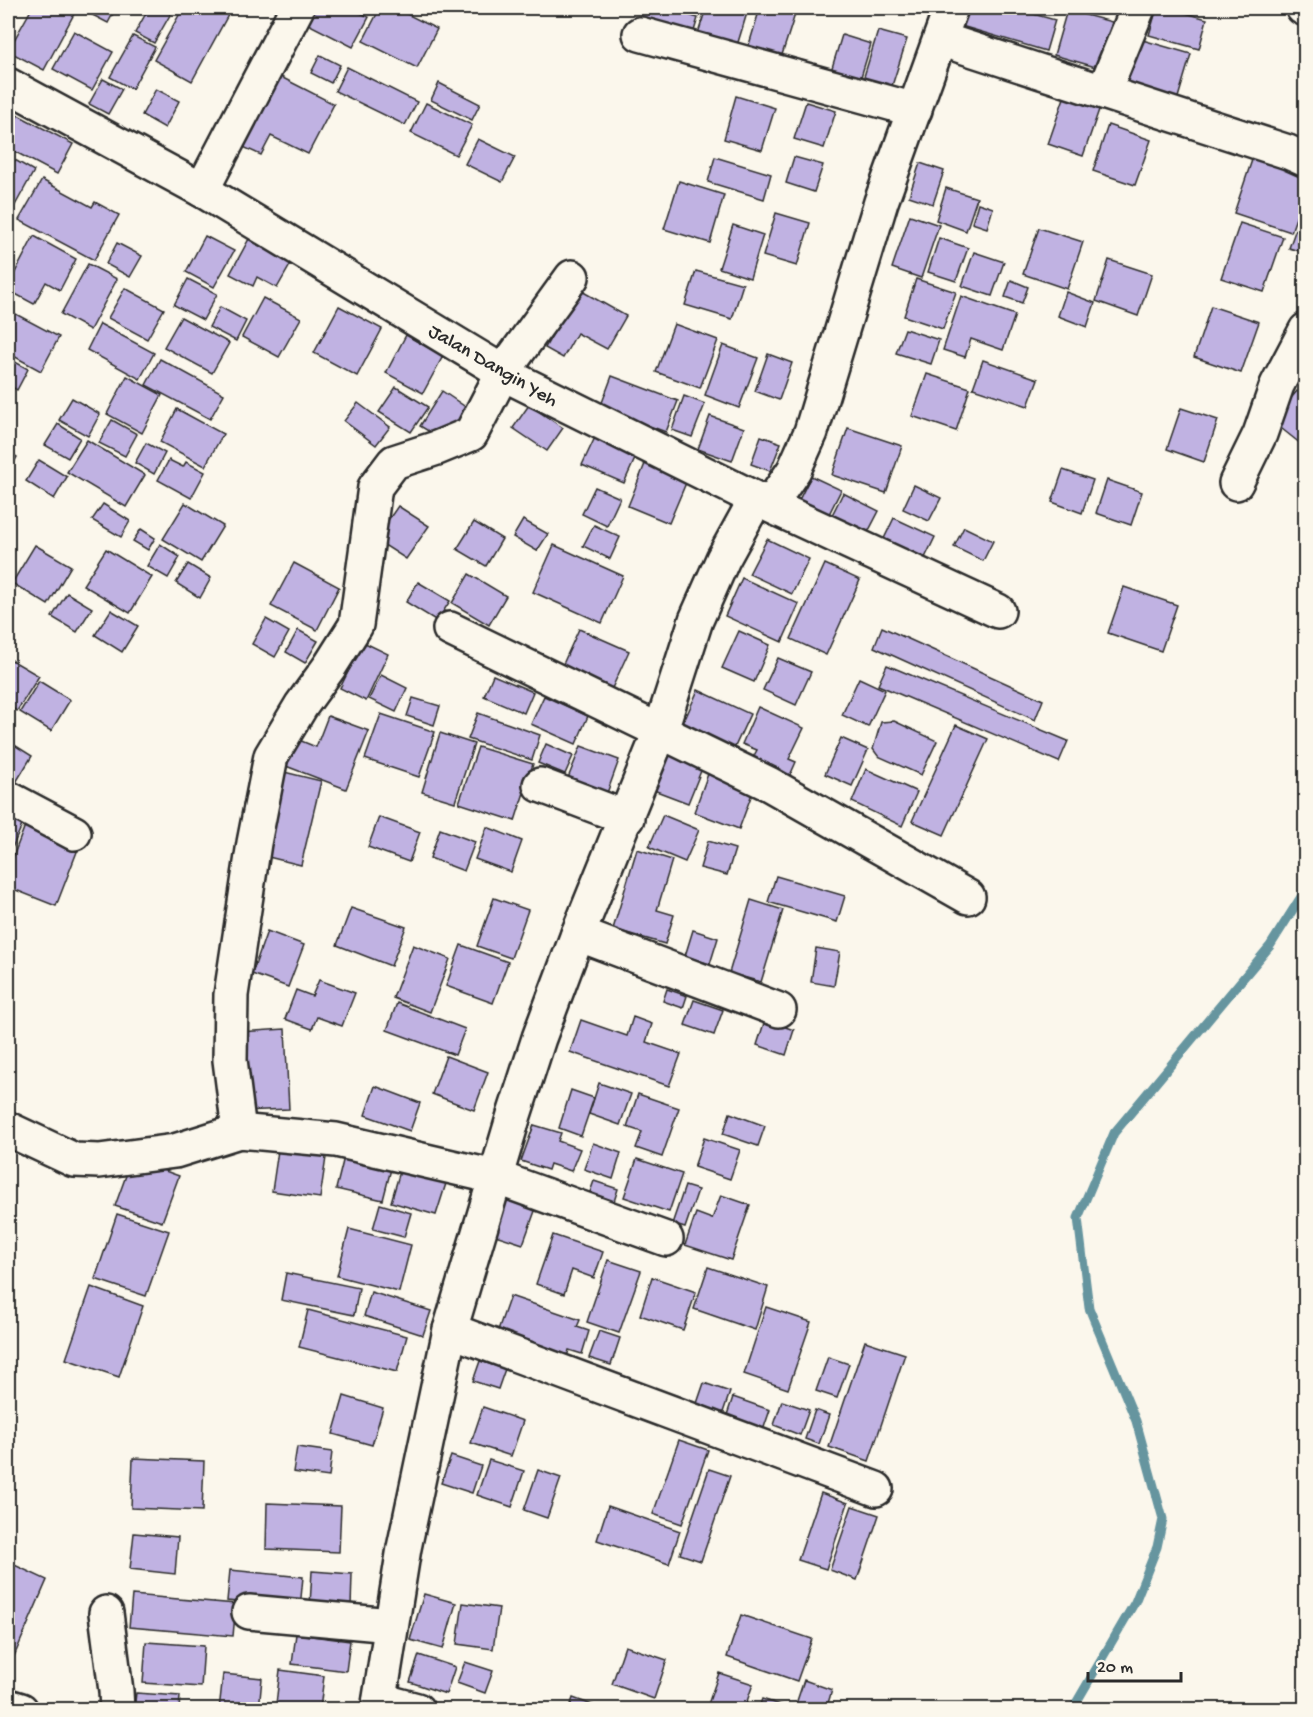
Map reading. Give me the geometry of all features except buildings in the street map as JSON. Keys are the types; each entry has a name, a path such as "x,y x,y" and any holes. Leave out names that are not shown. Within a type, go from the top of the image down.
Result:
{"street":[{"path":"202,190 297,8"},
{"path":"417,1710 379,1705 404,1548 450,1330 495,1177 539,1038 578,934 660,732 696,620 723,559 763,502 794,470 811,432 881,202 951,8"},
{"path":"1104,91 1138,8"},
{"path":"639,34 915,110"},
{"path":"940,39 1104,91 1288,152 1305,160"},
{"name":"Jalan Dangin Yeh","path":"8,85 202,190 516,380 763,502 998,611"},
{"path":"239,1131 230,1060 231,995 254,843 271,756 301,706 356,625 375,487 394,462 471,434 503,372 572,277"},
{"path":"1236,483 1260,434 1277,385 1301,348"},
{"path":"450,629 769,784 968,897"},
{"path":"540,785 627,818"},
{"path":"8,798 74,833"},
{"path":"578,934 779,1010"},
{"path":"8,1130 74,1160 99,1161 175,1151 239,1131 336,1140 495,1177 666,1239"},
{"path":"450,1330 876,1489"},
{"path":"249,1612 391,1625"},
{"path":"106,1613 117,1710"},
{"path":"8,1706 21,1710"}],"waterway":[{"path":"1072,1710 1135,1602 1157,1547 1163,1519 1136,1421 1089,1308 1078,1218 1114,1133 1270,946 1306,889"}]}
